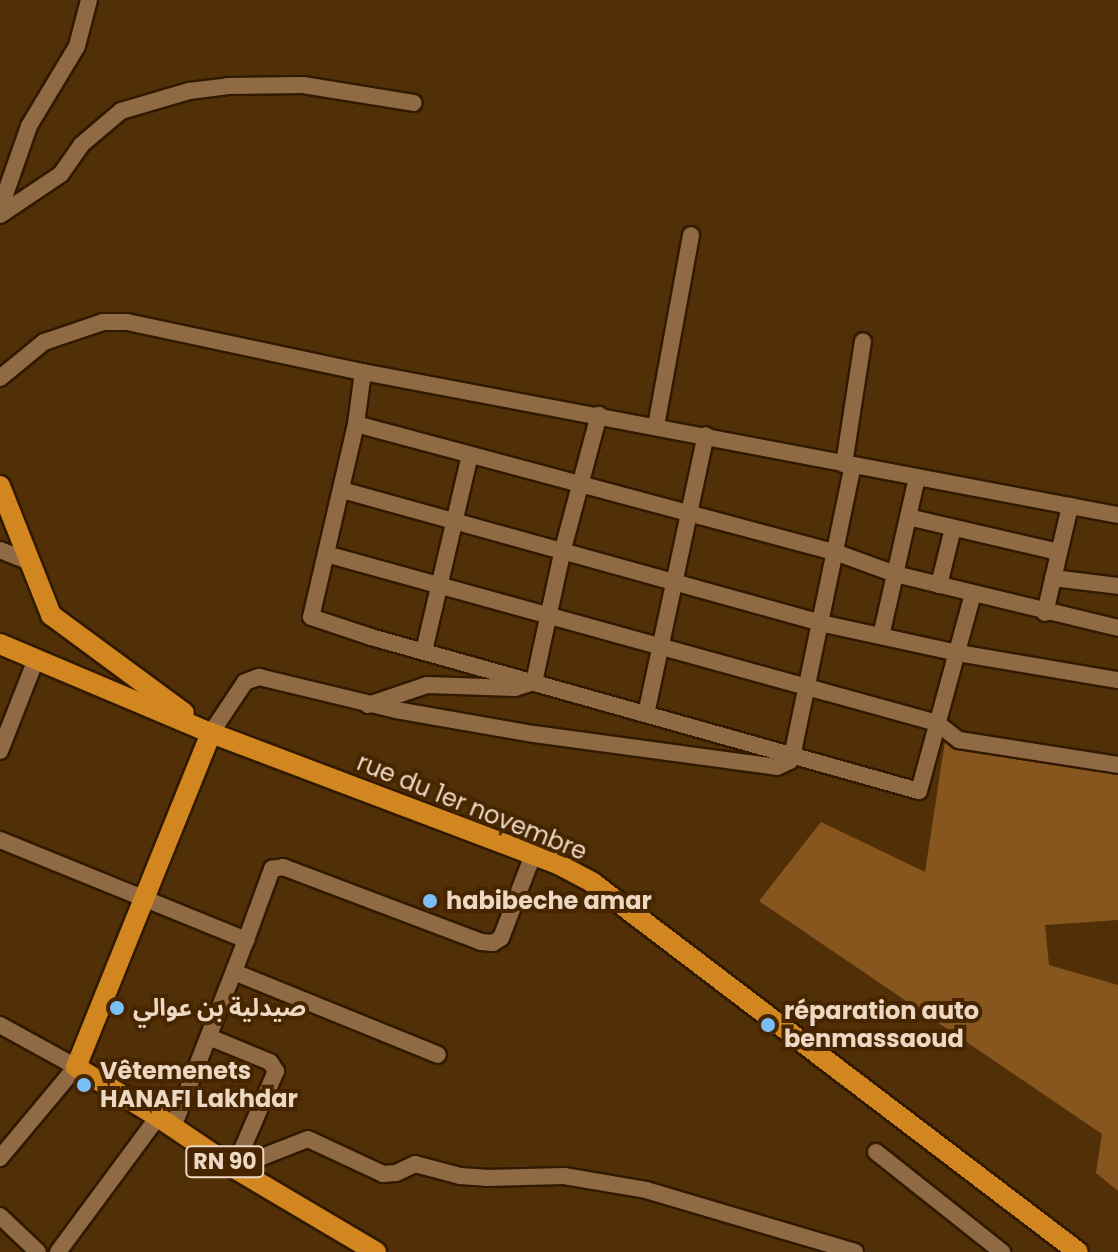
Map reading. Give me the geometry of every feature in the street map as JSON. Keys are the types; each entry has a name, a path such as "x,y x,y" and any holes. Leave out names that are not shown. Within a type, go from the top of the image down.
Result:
{"main road":[{"path":"0,486 51,615 211,733"},
{"path":"0,644 211,733"},
{"path":"76,1067 211,733"},
{"name":"rue du 1er novembre","path":"211,733 533,855 593,883 1078,1252"},
{"name":"RN 90","path":"76,1067 234,1168 376,1252"}],"street":[{"path":"0,209 29,126 77,46 89,0"},
{"path":"0,215 35,195 61,174 81,145 121,111 189,91 241,85 303,85 414,103"},
{"path":"656,426 691,235"},
{"path":"0,378 44,342 103,322 127,322 363,372 1118,515"},
{"path":"211,733 245,682 259,677 368,705 534,734 777,767 790,761 835,552 863,341"},
{"path":"363,372 342,490 311,617 919,791 973,594"},
{"path":"534,682 563,549 599,415"},
{"path":"356,424 835,552 895,574 1045,613 1117,623"},
{"path":"646,714 706,435"},
{"path":"424,651 470,455"},
{"path":"881,636 917,478"},
{"path":"342,490 563,549 820,623 958,653 1118,680"},
{"path":"1045,613 1070,506"},
{"path":"908,517 1059,552"},
{"path":"939,585 953,528"},
{"path":"0,550 29,562"},
{"path":"326,554 937,723 959,740 1118,765"},
{"path":"1053,578 1118,586"},
{"path":"0,751 36,659"},
{"path":"368,705 396,692 427,685 515,688 534,682"},
{"path":"0,840 246,940"},
{"path":"58,1252 166,1122 209,1037 272,869 283,867 481,942 493,943 501,938 533,855"},
{"path":"234,972 438,1055"},
{"name":"RN 90","path":"0,1025 76,1067"},
{"path":"209,1037 270,1062 276,1071 234,1168"},
{"path":"0,1158 76,1067"},
{"path":"234,1168 308,1139 383,1174 396,1173 415,1164 460,1176 564,1176 646,1190 855,1252"},
{"path":"876,1152 1002,1252"},
{"path":"0,1216 38,1252"}],"shaded area":[{"path":"947,728 1118,756 1118,920 1045,925 1049,965 1118,985 1118,1191 1096,1173 1102,1134 759,901 821,822 925,872"}],"place":[{"name":"habibeche amar","path":"430,901"},
{"name":"صيدلية بن عوالي","path":"117,1008"},
{"name":"réparation auto benmassaoud","path":"768,1025"},
{"name":"Vêtemenets HANAFI Lakhdar","path":"84,1085"}]}
